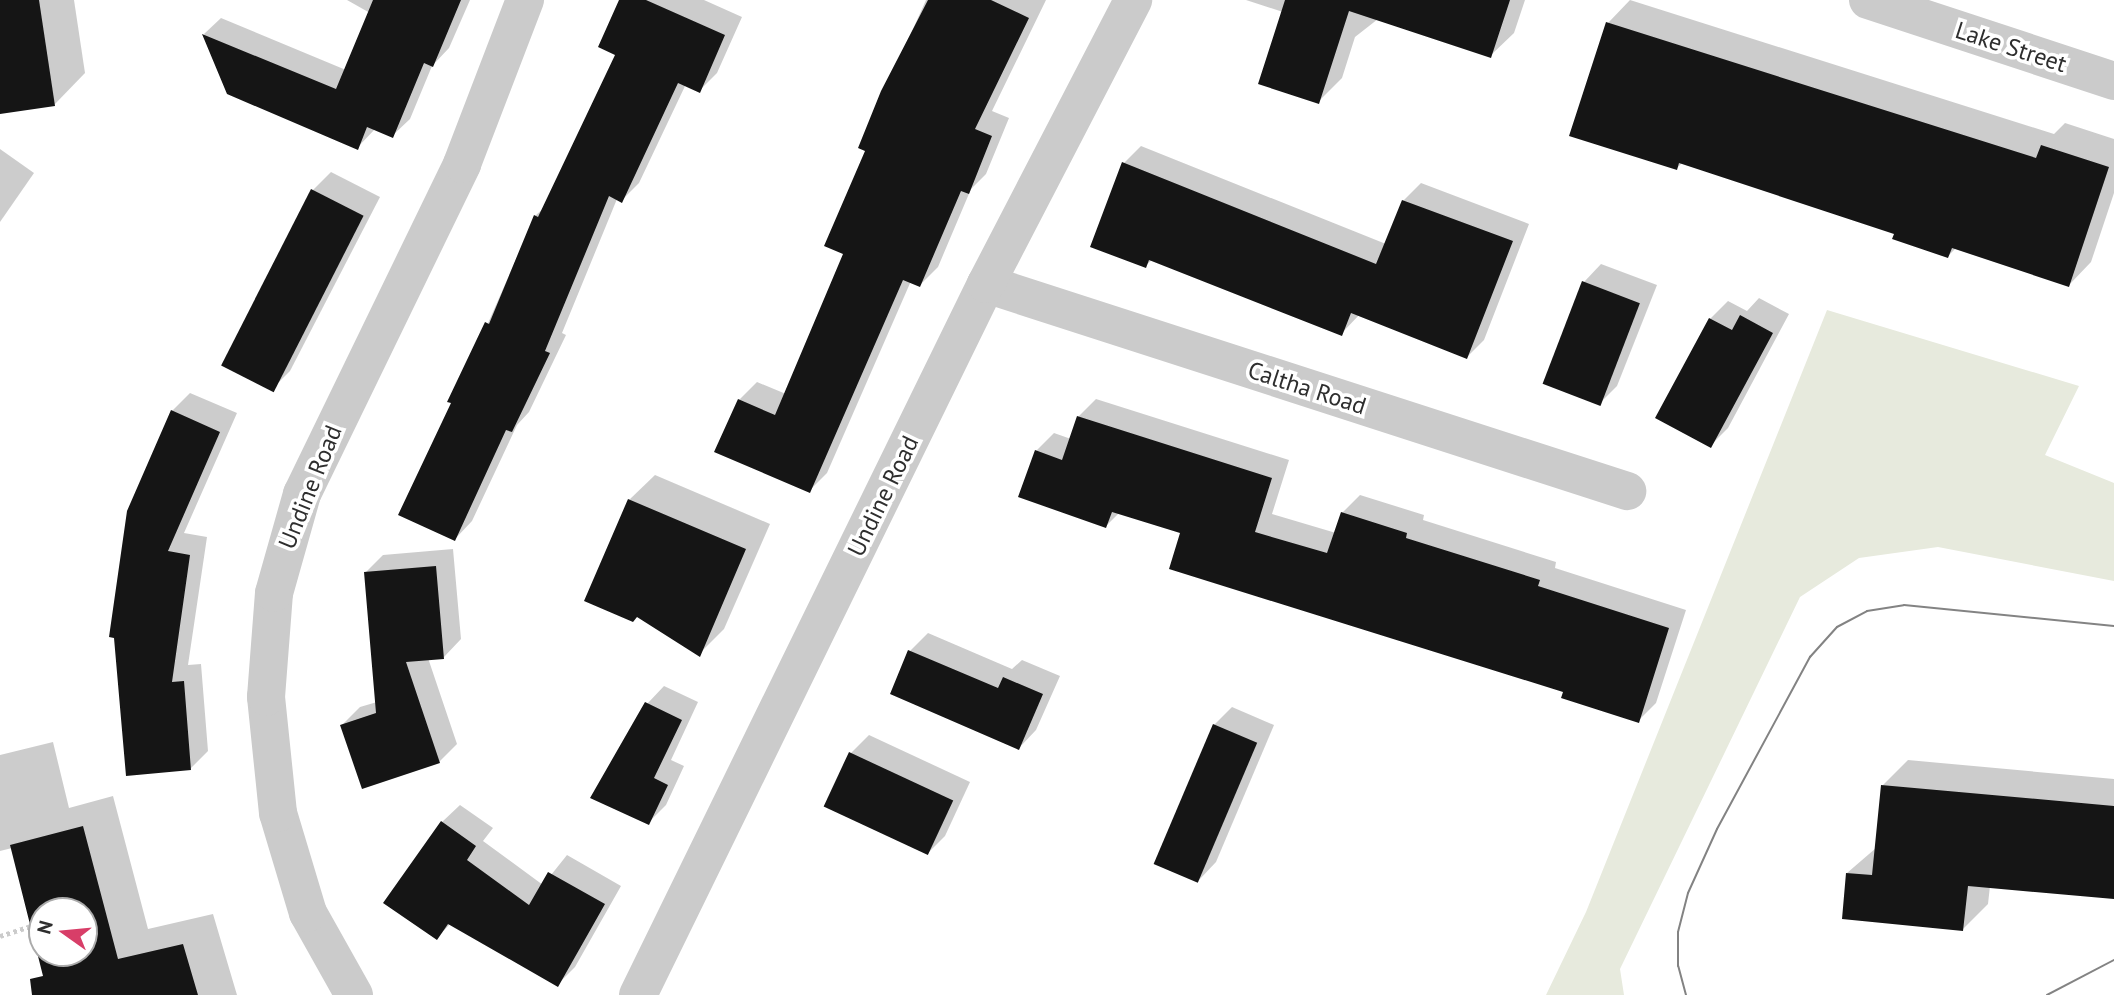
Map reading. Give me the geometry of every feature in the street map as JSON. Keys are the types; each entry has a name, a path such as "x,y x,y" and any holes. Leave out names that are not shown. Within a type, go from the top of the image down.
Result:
{"street":[{"name":"Undine Road","path":"354,995 308,913 278,813 266,697 271,615 282,559 302,494 462,164 525,0"},
{"name":"Undine Road","path":"638,995 986,284 1133,0"},
{"name":"Lake Street","path":"1868,0 2114,81"},
{"name":"Caltha Road","path":"986,284 1627,491"}],"path":[{"path":"0,936 28,927"}],"shaded area":[{"path":"1827,310 2079,386 2045,455 2114,483 2114,581 1938,547 1859,558 1800,597 1620,969 1624,995 1546,995 1586,912"}],"building":[{"path":"0,0 39,0 55,106 0,114"},
{"path":"373,0 461,0 433,67 424,63 393,138 367,127 358,150 227,94 202,34 336,89"},
{"path":"619,0 646,0 725,35 700,93 678,83 622,203 609,196 545,351 550,353 512,432 506,430 455,541 398,515 451,403 447,402 485,322 489,324 534,215 538,217 615,55 598,47"},
{"path":"928,0 991,0 1029,18 975,129 992,136 969,194 961,191 920,287 903,280 810,493 714,452 738,399 775,415 843,254 824,246 865,151 858,148 881,91"},
{"path":"1285,0 1510,0 1491,58 1349,11 1319,104 1258,84"},
{"path":"1606,22 2036,158 2041,145 2109,167 2069,287 1952,248 1948,258 1892,239 1894,234 1679,163 1677,170 1569,136"},
{"path":"1122,162 1376,264 1402,200 1513,241 1467,359 1351,313 1342,336 1149,260 1146,268 1090,247"},
{"path":"311,189 364,216 274,392 221,365"},
{"path":"1582,281 1640,303 1600,406 1543,384"},
{"path":"1740,315 1773,333 1711,448 1655,418 1709,318 1732,330"},
{"path":"171,410 220,432 168,551 190,555 172,682 184,681 191,770 126,776 114,638 109,637 127,511"},
{"path":"1077,416 1272,478 1255,532 1327,553 1341,512 1407,533 1406,538 1540,580 1538,586 1669,628 1639,723 1561,698 1563,692 1169,569 1180,533 1112,512 1106,528 1018,497 1035,450 1062,460"},
{"path":"628,499 746,549 700,657 637,617 633,622 584,601"},
{"path":"436,566 444,659 406,662 440,763 362,789 340,725 376,713 364,572"},
{"path":"908,650 998,688 1003,677 1043,694 1019,750 890,694"},
{"path":"645,702 682,720 654,778 668,785 649,825 590,798"},
{"path":"1213,724 1257,743 1198,883 1154,864"},
{"path":"849,752 953,801 928,855 824,806"},
{"path":"1881,785 2114,806 2114,899 1968,886 1963,931 1842,919 1846,873 1872,875"},
{"path":"441,821 476,846 467,860 529,905 548,872 605,904 558,987 448,924 437,940 383,903"},
{"path":"83,826 118,959 183,944 198,995 32,995 30,979 43,976 41,967 98,967 98,897 28,897 28,916 10,845"}],"tram line":[{"path":"1686,995 1678,966 1678,932 1688,893 1717,829 1810,657 1837,627 1867,611 1904,605 2114,626"},
{"path":"2047,995 2114,960"}]}
